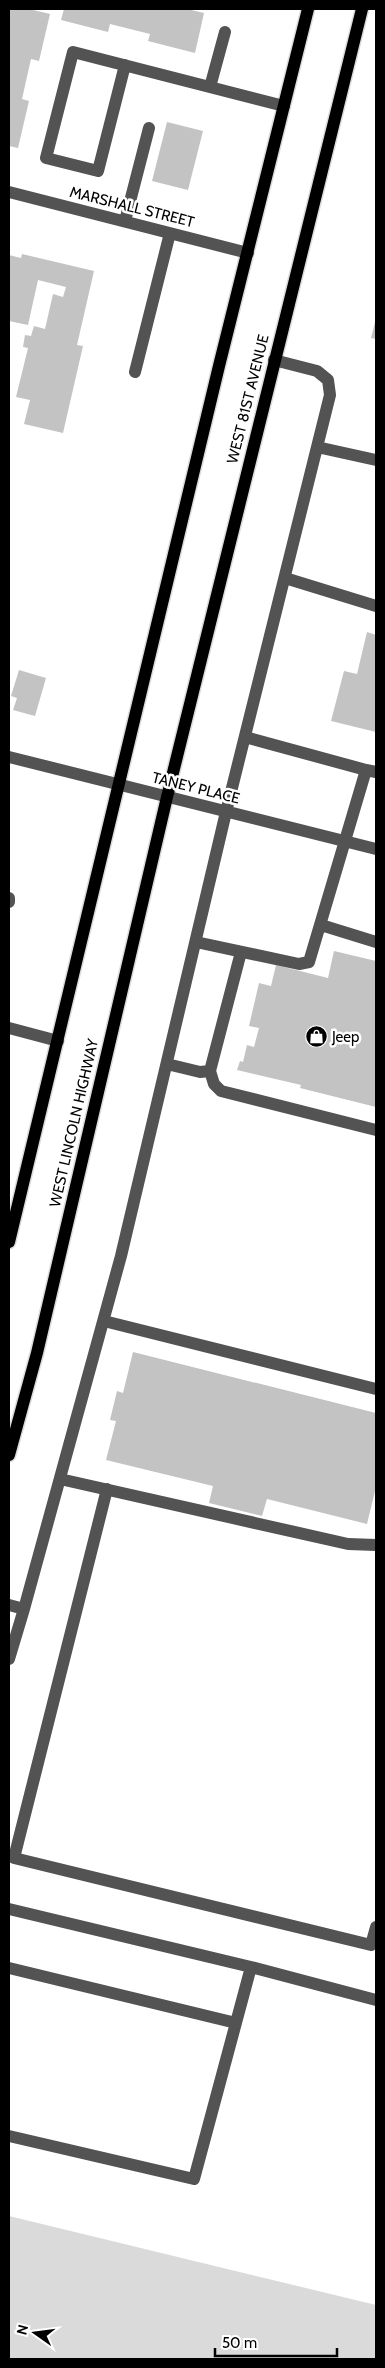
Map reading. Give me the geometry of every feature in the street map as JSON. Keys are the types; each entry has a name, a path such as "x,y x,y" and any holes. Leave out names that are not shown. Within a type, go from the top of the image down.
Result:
{"main road":[{"path":"9,1242 308,9"},
{"name":"WEST 81ST AVENUE","path":"167,797 362,9"},
{"name":"WEST LINCOLN HIGHWAY","path":"9,1455 37,1353 167,797"}],"street":[{"path":"210,87 225,32"},
{"path":"125,65 98,171 46,158 73,52 125,65 284,106"},
{"path":"125,221 149,128"},
{"name":"MARSHALL STREET","path":"9,192 248,253"},
{"path":"135,372 170,233"},
{"path":"9,1659 121,1256 226,812 330,395 328,380 318,371 274,360"},
{"path":"317,447 376,460"},
{"path":"285,578 376,606"},
{"path":"196,942 299,964 309,962 345,842 371,771 245,737"},
{"name":"TANEY PLACE","path":"9,758 376,849"},
{"path":"321,926 376,942"},
{"path":"241,952 210,1071 214,1084 221,1091 376,1130"},
{"path":"9,1028 58,1041"},
{"path":"167,1064 200,1072 210,1071"},
{"path":"104,1320 376,1389"},
{"path":"60,1478 348,1544 376,1545"},
{"path":"107,1489 14,1858 371,1945 376,1927"},
{"path":"9,1605 24,1609"},
{"path":"9,1909 250,1967 376,2000"},
{"path":"9,2136 194,2179 250,1967"},
{"path":"9,1968 236,2023"}],"shaded area":[{"path":"9,2216 376,2305 376,2359 9,2359"}],"building":[{"path":"10,9 29,9 50,14 39,61 31,59 22,99 29,101 18,148 9,146"},
{"path":"64,9 187,9 204,13 195,53 148,41 150,34 110,24 108,32 61,20"},
{"path":"167,122 203,131 188,190 152,181"},
{"path":"22,254 94,271 77,345 83,346 63,433 24,424 30,400 16,397 28,348 23,347 25,335 31,336 34,326 45,329 53,294 63,297 66,287 38,280 28,325 9,321 9,255 21,258"},
{"path":"376,318 376,339 371,338"},
{"path":"367,632 376,635 376,732 331,721 344,671 357,674"},
{"path":"19,670 46,678 35,716 13,710 17,698 11,696"},
{"name":"Jeep","path":"334,951 376,961 376,1107 300,1088 301,1085 237,1070 240,1061 243,1062 247,1045 254,1047 259,1028 249,1026 259,983 271,986 276,965 328,978"},
{"path":"133,1352 376,1413 376,1487 367,1524 267,1499 262,1516 209,1503 213,1486 106,1460 116,1421 110,1420 117,1391 123,1393"}],"place":[{"name":"Jeep","path":"316,1037"}]}
